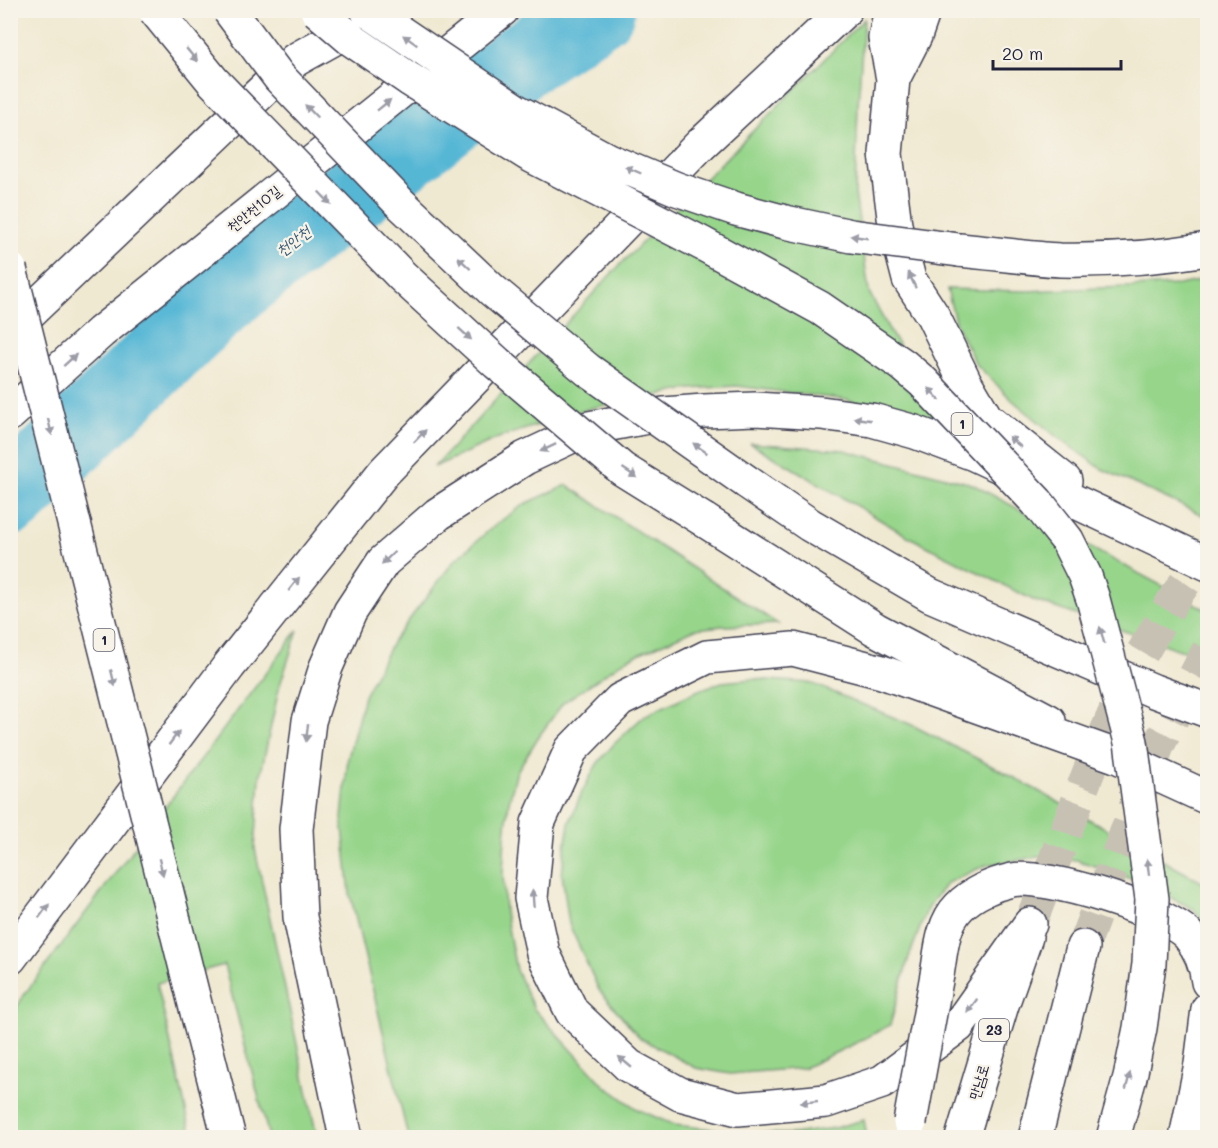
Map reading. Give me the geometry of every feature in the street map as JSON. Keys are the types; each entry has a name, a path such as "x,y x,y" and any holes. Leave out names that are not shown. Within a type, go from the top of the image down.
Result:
{"main road":[{"path":"155,10 213,81 402,276 497,363 622,469 875,629 1116,756 1208,798"},
{"path":"229,10 279,77 400,203 492,290 588,370 810,525 930,595 1154,691 1208,711"},
{"name":"1","path":"317,10 352,40 409,79 528,154 778,284 820,308 903,365 935,395 1037,502 1067,540 1085,576 1093,599 1131,742 1152,899 1149,964 1140,1028 1130,1077 1113,1137"},
{"path":"367,10 515,110 608,160 677,189 736,209 796,225 851,236 1059,260 1102,260 1172,255 1208,249"},
{"path":"10,331 295,60 361,23 390,10"},
{"name":"천안천10길","path":"10,414 101,332 502,10"},
{"path":"10,958 229,666 384,472 700,146 845,10"},
{"path":"891,10 885,38 893,79 886,154 895,225 909,279 933,316 965,382 986,418 1111,517"},
{"path":"893,79 915,36 924,10"},
{"name":"1","path":"10,269 229,1137"},
{"path":"346,1137 300,917 296,829 309,721 326,667 350,612 383,562 438,514 525,458 590,428 664,414 754,409 821,413 872,420 915,432 974,453 1208,564"},
{"name":"만남로","path":"962,1137 1002,1005 1030,924 958,1026 882,1082 826,1101 738,1109 680,1094 629,1066 572,1012 543,953 531,898 538,823 571,750 620,700 707,657 793,649 882,672 1116,756"},
{"path":"908,1130 947,924 959,907 990,887 1013,880 1035,880 1082,888 1171,923 1188,934 1199,951 1208,981"},
{"path":"1035,1137 1083,947"},
{"path":"1186,1137 1201,1064 1208,1008"},
{"path":"197,1012 218,1137"}],"green space":[{"path":"864,19 855,193 869,292 893,337 916,368 992,445 847,400 737,386 689,389 591,408 498,438 434,467 612,273"},
{"path":"1207,279 1207,517 1102,469 1057,437 1012,400 976,364 956,325 947,289 1026,291 1179,285"},
{"path":"750,443 844,450 972,484 1207,610 1207,659 1035,601 909,537"},
{"path":"567,485 778,624 695,629 627,659 563,703 517,771 509,802 503,872 505,912 516,970 534,1009 604,1085 637,1109 674,1125 749,1133 793,1134 834,1128 864,1120 867,1137 408,1137 350,894 342,818 348,758 364,696 393,641 454,561 495,525 525,504"},
{"path":"298,630 279,688 260,777 255,849 317,1137 269,1137 224,965 157,983 192,1137 11,1138 11,1018 24,995"},
{"path":"753,679 811,683 912,725 1015,778 1207,885 1207,926 1194,909 1134,880 1077,860 1038,857 986,865 947,883 928,907 909,957 890,1025 860,1041 804,1068 730,1074 696,1068 640,1038 599,990 569,924 562,874 569,824 581,794 597,764 614,744 644,716 699,690 722,682"}],"waterway":[{"name":"천안천","path":"10,498 223,296 522,60 597,10"}],"tunnel":[{"path":"1030,924 1089,771 1134,667 1175,597 1208,550"},
{"path":"1083,947 1158,746 1208,650"}]}
